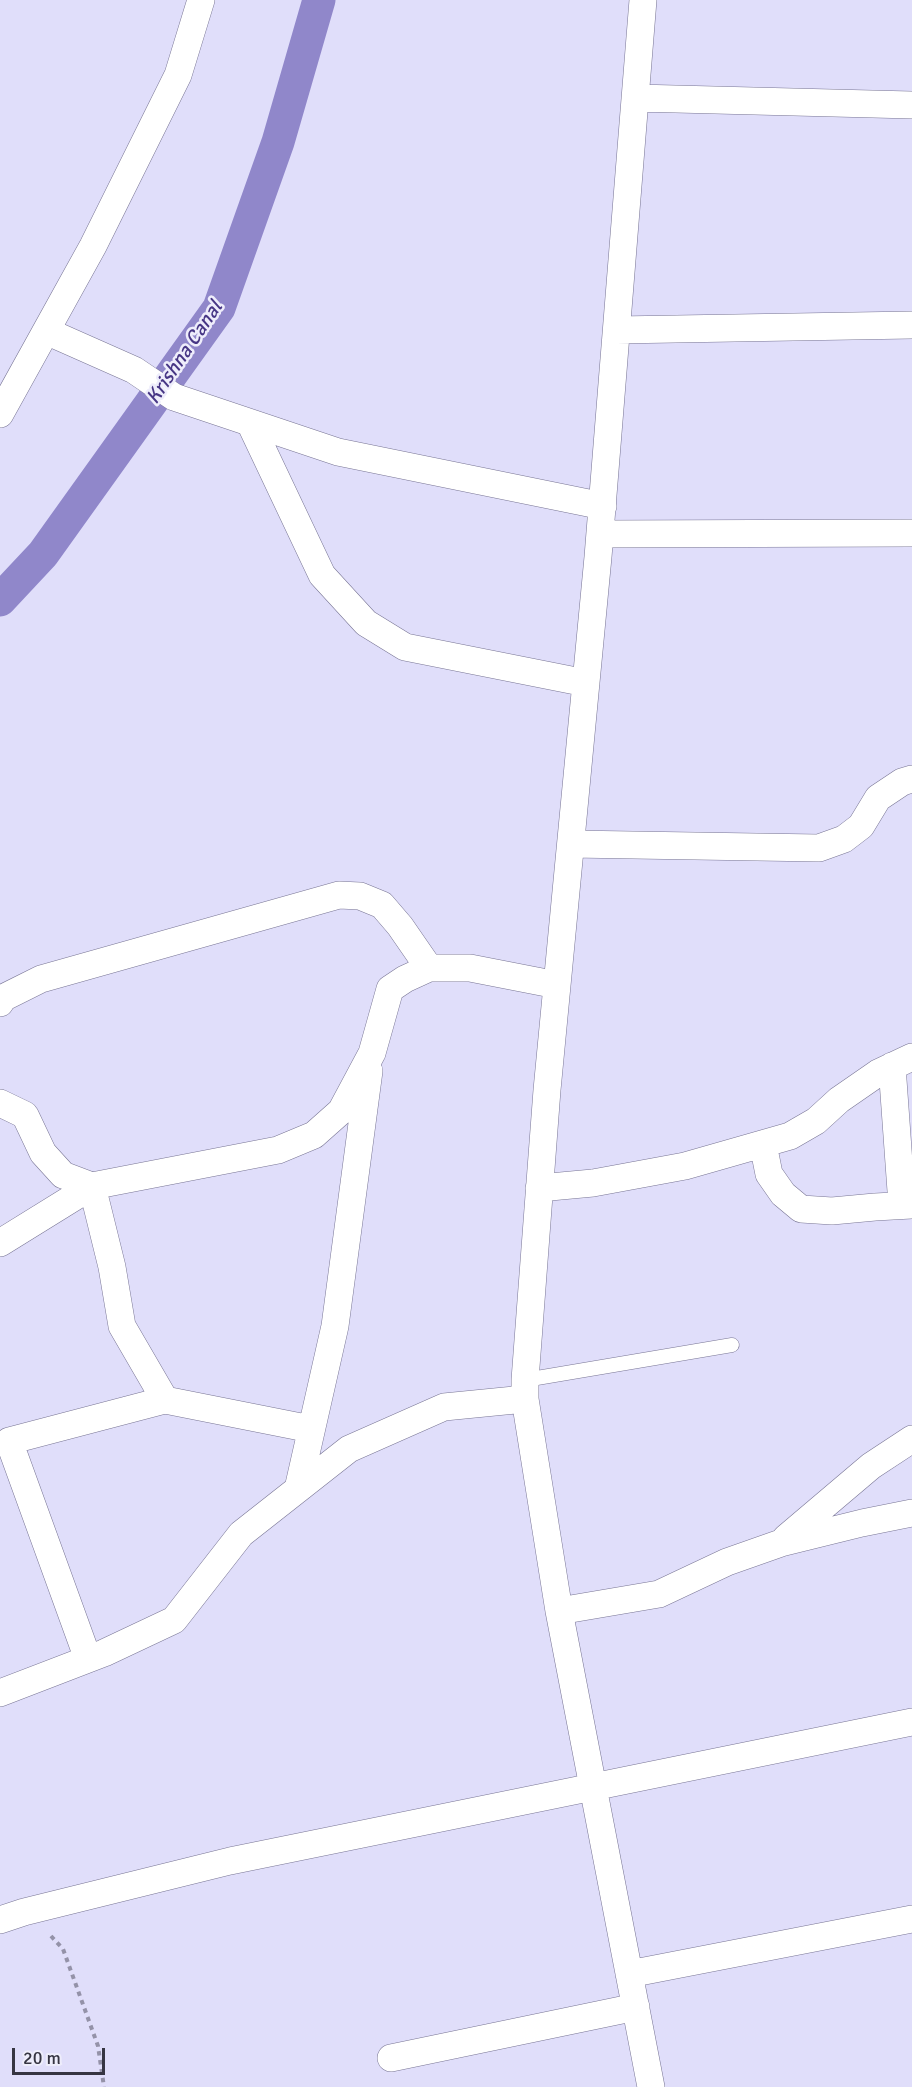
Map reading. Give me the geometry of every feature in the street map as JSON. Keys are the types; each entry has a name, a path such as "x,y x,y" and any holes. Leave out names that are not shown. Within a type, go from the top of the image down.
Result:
{"street":[{"path":"0,414 93,246 178,75 201,0"},
{"path":"643,0 603,506 539,1188 525,1390 559,1611 651,2087"},
{"path":"636,98 912,105"},
{"path":"617,330 912,326"},
{"path":"46,331 134,370 174,398 338,452 603,506"},
{"path":"250,423 322,574 366,623 405,647 586,683"},
{"path":"600,534 912,533"},
{"path":"571,844 819,848 844,839 861,826 878,798 902,782 912,779"},
{"path":"0,1003 3,998 41,979 339,895 360,896 382,905 400,926 429,968"},
{"path":"298,1489 335,1326 372,1053 390,989 429,968 470,968 557,985"},
{"path":"0,1243 92,1186 278,1150 314,1135 341,1111 372,1053"},
{"path":"539,1188 593,1183 685,1166 790,1136 816,1121 839,1100 902,1061 907,1205 832,1211 801,1209 783,1194 769,1174 763,1144"},
{"path":"0,1102 25,1115 43,1153 63,1175 92,1186"},
{"path":"92,1186 112,1267 122,1326 165,1400"},
{"path":"0,1694 88,1659 174,1620 241,1534 349,1449 444,1407 525,1390"},
{"path":"88,1659 5,1443 165,1400 312,1429"},
{"path":"781,1543 871,1466 912,1439"},
{"path":"559,1611 659,1594 728,1562 781,1543 862,1522 912,1513"},
{"path":"0,1899 12,1916 230,1861 912,1722"},
{"path":"629,1974 912,1919"},
{"path":"391,2058 636,2007"}],"lane":[{"path":"525,1390 732,1345"}],"path":[{"path":"12,1916 43,1926 63,1949 98,2046 104,2087"}],"waterway":[{"name":"Krishna Canal","path":"0,600 43,554 219,308 278,142 319,0"}]}
